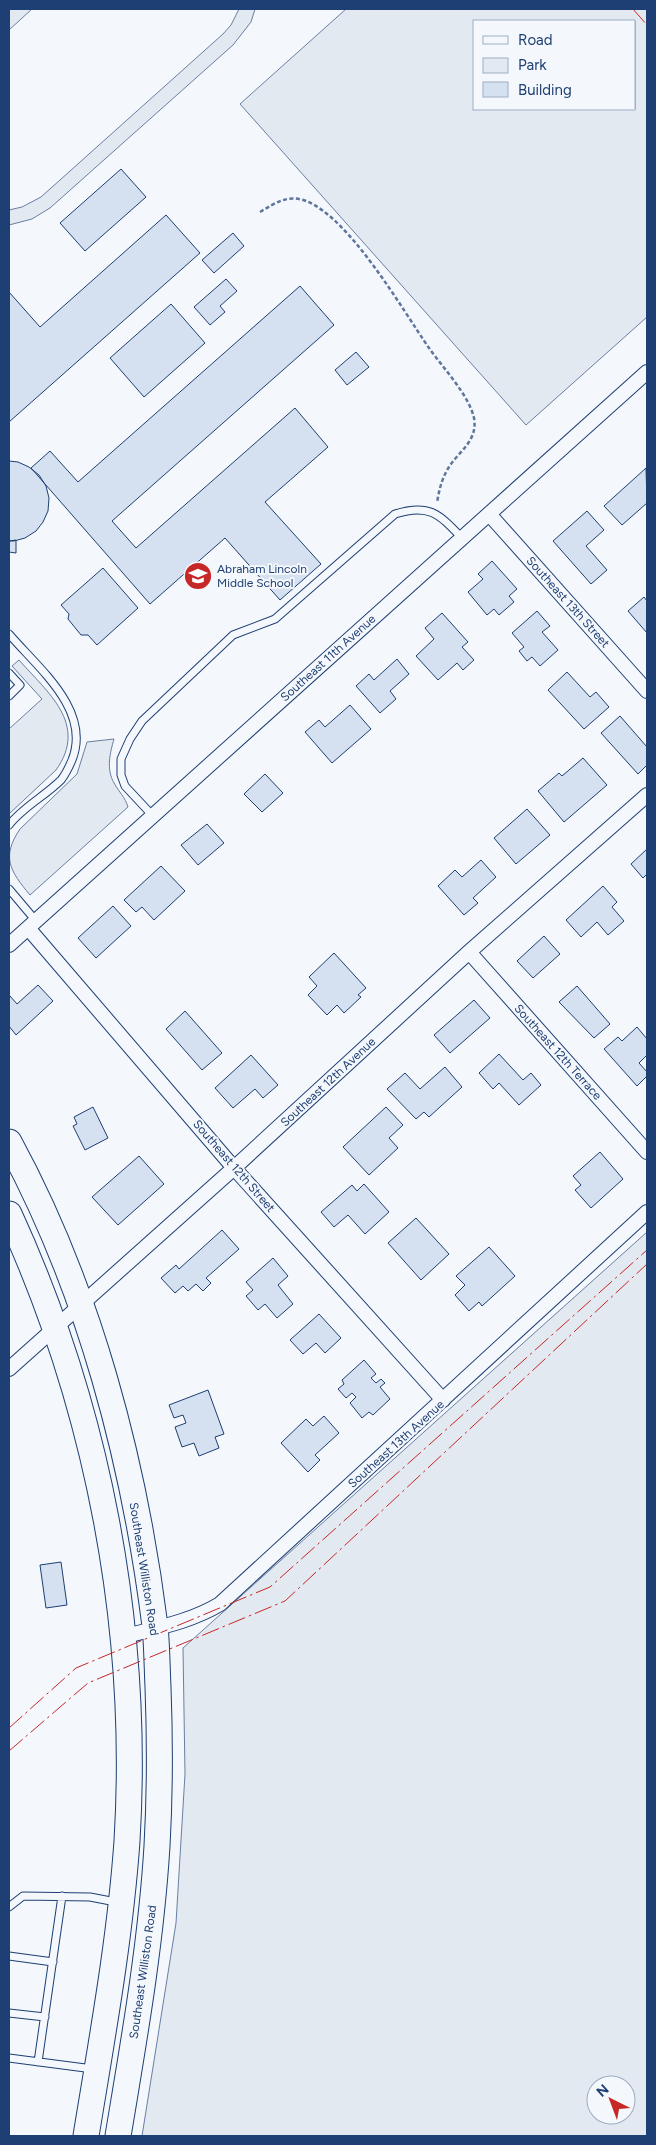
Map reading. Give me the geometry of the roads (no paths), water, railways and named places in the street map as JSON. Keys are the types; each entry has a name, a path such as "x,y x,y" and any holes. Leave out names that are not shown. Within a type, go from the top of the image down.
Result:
{"highway":[{"name":"Southeast Williston Road","path":"9,1142 50,1229 81,1303 113,1414 135,1506 155,1628 160,1772 152,1905 118,2136"},
{"path":"9,1214 56,1327 78,1404 104,1511 116,1582 122,1636 128,1714 129,1780 121,1903 113,1974 86,2136"},
{"path":"121,1903 152,1905"}],"street":[{"name":"Southeast 11th Avenue","path":"9,945 647,372"},
{"name":"Southeast 13th Street","path":"489,514 647,691"},
{"name":"Southeast 12th Avenue","path":"9,1368 234,1168 469,952 647,795"},
{"name":"Southeast 12th Street","path":"32,924 234,1168 443,1400"},
{"name":"Southeast 12th Terrace","path":"469,952 647,1152"},
{"name":"Southeast 13th Avenue","path":"122,1636 201,1615 220,1604 647,1212"}],"lane":[{"path":"153,816 125,786 121,776 121,759 130,739 142,721 233,635 275,619 395,514 411,509 425,510 444,519 462,538"},
{"path":"9,634 58,690 74,716 76,728 73,755 62,779 9,825"},
{"path":"9,673 20,685 9,696"},
{"path":"9,889 32,924"},
{"path":"9,1907 23,1896 90,1897 121,1903"},
{"path":"38,2062 62,1896"},
{"path":"9,1956 53,1962"},
{"path":"9,2013 44,2017"},
{"path":"9,2058 97,2070"}],"place":[{"name":"Abraham Lincoln Middle School","path":"198,576"}]}
